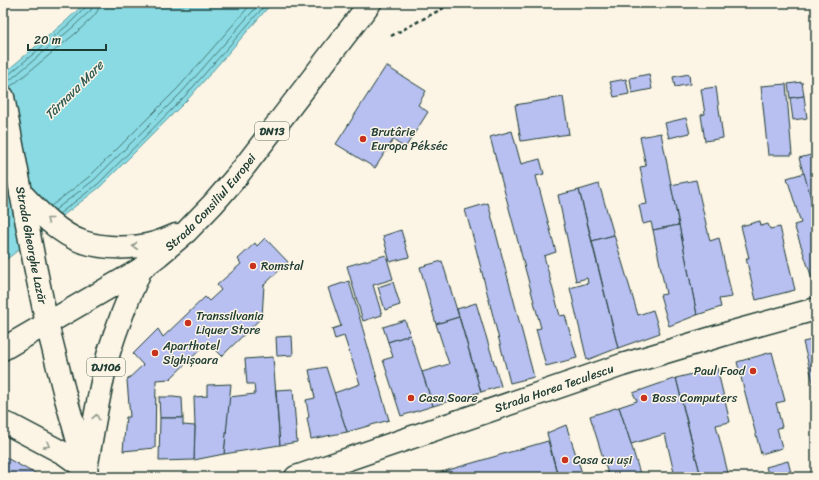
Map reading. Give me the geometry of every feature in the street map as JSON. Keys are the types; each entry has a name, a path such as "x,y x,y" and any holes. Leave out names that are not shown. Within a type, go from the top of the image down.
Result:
{"main road":[{"name":"Strada Consiliul Europei","path":"3,349 141,269 186,232 238,175 370,3"},
{"name":"Strada Gheorghe Lazăr","path":"3,97 20,193 47,324 65,395 88,473"},
{"path":"20,193 46,219 81,242 113,247 136,246 155,243 186,232"},
{"name":"DJ106","path":"88,473 101,387 109,352 121,317 141,269"},
{"name":"Strada Horea Teculescu","path":"296,477 622,365 816,309"},
{"path":"3,423 12,426 65,454 88,473"}],"path":[{"path":"391,36 453,3"}],"water":[{"name":"Târnava Mare","path":"85,3 272,3 189,98 100,187 3,262 3,74"}],"building":[{"path":"386,66 426,91 418,105 428,112 405,148 393,140 375,168 336,144"},
{"path":"649,74 652,89 632,93 630,78"},
{"path":"689,74 690,84 675,87 673,77"},
{"path":"626,79 629,94 614,97 610,82"},
{"path":"802,82 804,96 790,98 788,84"},
{"path":"786,84 792,155 768,155 761,86"},
{"path":"716,87 723,138 705,141 701,115 705,114 701,89"},
{"path":"804,96 807,118 793,120 790,98"},
{"path":"563,97 569,134 521,141 515,105"},
{"path":"686,118 690,133 669,138 665,123"},
{"path":"512,131 521,164 540,159 544,174 536,176 556,252 544,256 560,316 565,315 577,358 546,366 536,329 541,328 490,137"},
{"path":"661,133 679,225 653,230 651,222 643,224 639,205 647,204 640,167 646,166 640,137"},
{"path":"815,154 816,158 816,217 799,158"},
{"path":"804,173 816,217 816,283 814,284 794,225 801,223 787,178"},
{"path":"696,180 710,241 719,238 732,297 719,299 721,307 697,315 671,185"},
{"path":"599,184 614,235 592,241 579,190"},
{"path":"579,190 618,348 587,360 570,288 588,283 587,278 576,281 558,195"},
{"path":"488,203 534,377 510,383 465,210"},
{"path":"760,221 761,226 768,224 770,229 780,227 795,290 756,300 746,258 749,258 741,226"},
{"path":"679,225 697,315 669,326 660,295 666,294 653,230"},
{"path":"401,230 409,257 390,262 383,236"},
{"path":"614,235 638,315 653,310 660,333 618,348 592,241"},
{"path":"265,238 288,262 264,285 262,317 222,356 208,342 170,379 156,380 155,448 123,451 126,417 130,417 127,380 143,365 133,354 158,329 163,337 205,297 209,301 221,290 217,285 241,264 238,259 255,243 257,246"},
{"path":"386,255 393,279 373,285 382,315 363,321 347,266"},
{"path":"442,261 459,317 436,324 420,267"},
{"path":"349,281 389,420 347,432 334,393 360,384 344,336 335,339 332,329 341,326 328,288"},
{"path":"393,282 400,305 385,310 378,287"},
{"path":"476,303 501,386 481,392 457,309"},
{"path":"459,317 481,392 433,406 422,372 449,364 436,324"},
{"path":"405,320 410,335 388,342 383,327"},
{"path":"410,335 433,406 401,416 383,360 393,357 388,342"},
{"path":"292,336 293,355 277,356 276,337"},
{"path":"816,339 816,394 803,342"},
{"path":"772,352 785,401 776,403 782,427 777,428 782,448 761,454 737,362"},
{"path":"273,357 280,445 224,454 229,397 255,394 254,384 247,384 245,359"},
{"path":"326,367 347,432 311,439 307,418 309,417 306,400 315,398 309,370"},
{"path":"717,368 730,422 716,425 729,477 701,477 676,378"},
{"path":"676,378 701,477 675,477 665,434 631,444 619,407 637,401 633,393"},
{"path":"231,384 224,454 194,460 194,397 207,396 207,385"},
{"path":"293,389 297,442 280,445 276,390"},
{"path":"159,397 182,398 183,418 160,418"},
{"path":"619,407 641,477 609,477 590,416"},
{"path":"160,418 183,418 183,425 195,426 194,460 159,461"},
{"path":"566,425 583,477 558,477 547,433"},
{"path":"548,441 558,477 447,477 445,471"},
{"path":"3,456 41,477 3,477"},
{"path":"788,461 792,477 769,477 766,467"},
{"path":"445,471 447,477 425,477"}],"place":[{"name":"Brutârie Europa Pékséc","path":"363,139"},
{"name":"Romstal","path":"253,266"},
{"name":"Transsilvania Liquer Store","path":"188,323"},
{"name":"Aparthotel Sighișoara","path":"155,353"},
{"name":"Paul Food","path":"753,371"},
{"name":"Casa Soare","path":"411,398"},
{"name":"Boss Computers","path":"644,398"},
{"name":"Casa cu uși","path":"565,460"}]}
